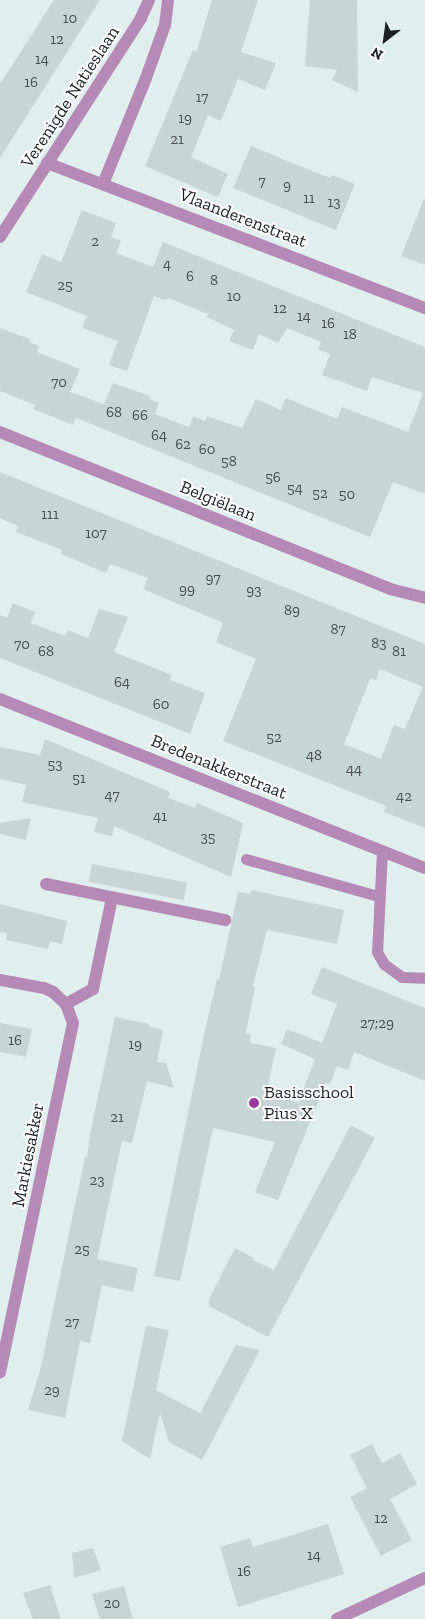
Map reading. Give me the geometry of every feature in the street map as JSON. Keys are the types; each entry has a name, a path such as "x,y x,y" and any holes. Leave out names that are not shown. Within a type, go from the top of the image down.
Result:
{"street":[{"name":"Verenigde Natieslaan","path":"0,237 142,18 149,0"},
{"path":"102,184 146,78 165,25 168,0"},
{"name":"Vlaanderenstraat","path":"48,163 425,308"},
{"name":"Belgiëlaan","path":"0,432 390,590 425,598"},
{"name":"Bredenakkerstraat","path":"0,699 425,868"},
{"path":"46,884 225,920"},
{"path":"0,980 44,988 66,1004 93,989 112,898"},
{"name":"Markiesakker","path":"0,1372 73,1023 66,1004"},
{"path":"337,1619 425,1578"}],"lane":[{"path":"382,851 378,896 377,952 384,964 402,978 425,978"},
{"path":"246,858 378,896"}],"building":[{"path":"54,0 100,0 0,158 0,84"},
{"path":"212,0 258,0 241,52 276,63 265,90 238,79 221,121 208,115 191,157 228,174 218,197 145,166 193,50 196,52"},
{"path":"310,0 357,0 358,92 332,80 337,70 305,66"},
{"path":"251,146 331,178 332,175 355,184 336,230 233,188"},
{"path":"425,199 425,265 401,256"},
{"path":"82,210 116,223 111,237 121,241 116,253 153,267 163,242 425,347 425,494 393,482 370,537 76,418 73,425 33,409 35,405 0,391 0,328 30,339 29,342 39,346 37,352 80,369 70,392 104,404 113,383 150,396 149,399 159,403 155,414 189,427 193,416 205,421 207,416 242,428 256,399 281,410 286,398 337,419 342,407 408,432 423,393 372,377 367,391 322,375 330,354 318,349 321,342 287,328 278,343 259,334 253,350 229,341 234,330 207,317 208,314 168,298 165,300 154,296 127,371 109,365 118,341 82,328 87,316 26,292 42,254 61,262"},
{"path":"0,472 425,644 425,828 384,812 386,806 223,741 256,659 216,642 223,623 143,589 148,578 110,564 106,573 61,554 62,550 16,532 18,526 0,518","holes":["380,669 423,687 405,729 394,725 381,759 344,744 370,679 376,680"]},
{"path":"13,603 35,612 31,623 65,636 68,630 88,638 99,609 128,617 114,652 172,675 170,680 205,693 190,734 0,658 0,615 7,618"},
{"path":"45,739 170,792 168,798 195,808 197,803 243,823 231,877 114,826 112,836 94,832 98,818 22,802 26,785 0,779 0,747 40,755"},
{"path":"31,818 26,840 0,834 0,823"},
{"path":"92,864 187,883 184,900 89,882"},
{"path":"252,890 344,910 337,944 267,930 253,986 255,987 246,1033 251,1035 250,1043 276,1048 267,1091 298,1103 315,1059 281,1044 287,1029 322,1043 337,1004 311,994 322,967 425,1008 425,1081 354,1052 348,1070 337,1066 330,1084 326,1083 278,1200 255,1192 275,1142 213,1128 180,1281 154,1276 206,1026 217,979 219,980 238,892 250,894"},
{"path":"0,904 67,921 62,944 50,941 48,949 6,940 7,933 0,932"},
{"path":"115,1017 149,1024 148,1026 163,1030 157,1062 166,1063 174,1088 147,1081 132,1143 122,1141 97,1259 138,1268 133,1292 102,1285 90,1343 80,1341 65,1418 28,1410 41,1367 85,1157 87,1157 91,1129"},
{"path":"0,1023 32,1029 26,1057 0,1052"},
{"path":"351,1125 375,1138 268,1337 209,1306 209,1299 235,1248 254,1258 253,1260 274,1270"},
{"path":"146,1326 169,1330 156,1390 200,1413 236,1345 260,1350 202,1460 169,1442 160,1413 150,1459 122,1441"},
{"path":"372,1444 382,1463 400,1453 417,1484 390,1499 412,1540 381,1556 350,1497 367,1488 350,1455"},
{"path":"328,1524 344,1574 238,1607 220,1547 250,1538 253,1547"},
{"path":"93,1548 101,1570 74,1578 72,1553"},
{"path":"50,1585 61,1619 33,1619 23,1593"},
{"path":"124,1586 133,1619 100,1619 92,1594"}],"place":[{"name":"Basisschool Pius X","path":"254,1103"}]}
